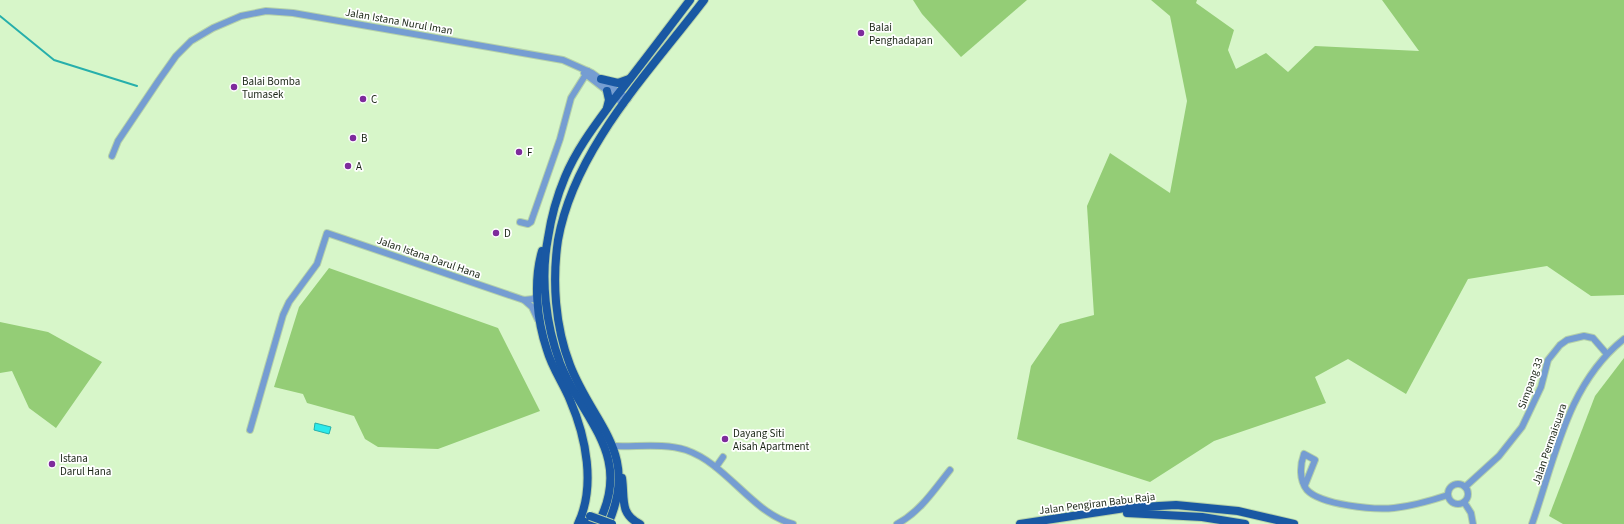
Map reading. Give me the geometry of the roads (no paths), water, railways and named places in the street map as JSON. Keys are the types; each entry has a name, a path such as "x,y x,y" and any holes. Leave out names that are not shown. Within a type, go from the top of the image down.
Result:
{"main road":[{"path":"598,524 605,511 609,493 609,462 601,436 569,380 555,348 547,312 545,257 548,238 564,179 586,138 607,108 690,0"},
{"path":"608,524 614,511 617,493 617,464 614,446 575,376 567,357 557,312 556,275 559,240 572,192 581,171 596,144 626,101 704,0"},
{"path":"601,79 618,83 630,78"},
{"path":"607,91 609,100 607,108"},
{"path":"548,238 539,260 538,294 541,326 547,351 570,399 585,444 587,482 580,519"},
{"path":"617,464 622,476 626,513 630,518 640,524"},
{"name":"Jalan Pengiran Babu Raja","path":"1020,524 1125,508 1176,505 1238,511 1294,524"},
{"name":"Jalan Pengiran Babu Raja","path":"1042,524 1125,513 1149,513 1202,517 1245,524"},
{"path":"580,519 590,524"},
{"path":"580,519 612,524"}],"street":[{"name":"Jalan Istana Nurul Iman","path":"112,156 118,141 142,105 184,48 213,28 253,13 266,11 293,13 562,60 579,67 607,91 618,95"},
{"name":"Jalan Istana Nurul Iman","path":"587,73 601,79 626,101"},
{"path":"520,222 528,224 531,222 544,188 571,98 587,73"},
{"name":"Jalan Istana Darul Hana","path":"250,430 283,315 290,302 317,264 327,233 524,300"},
{"path":"524,300 533,298 538,294"},
{"path":"524,300 532,307 541,326"},
{"name":"Simpang 33","path":"1465,487 1499,456 1522,427 1541,387 1548,360 1560,345 1567,340 1584,336 1593,338 1606,353"},
{"name":"Jalan Permaisuara","path":"1532,524 1569,412 1586,382 1606,353 1624,339"},
{"path":"614,446 672,447 687,450 716,467 772,516 793,524"},
{"path":"716,467 723,457"},
{"path":"897,524 907,518 923,504 950,470"},
{"path":"1460,484 1465,487 1468,495 1464,502 1454,503 1448,495 1449,489 1453,485 1460,484"},
{"path":"1305,485 1307,490 1320,497 1348,505 1363,507 1399,507 1424,503 1448,495"},
{"path":"1464,502 1470,513 1473,524"}],"water":[{"path":"315,423 331,427 329,434 314,430"}],"waterway":[{"path":"0,16 54,60 137,86"}],"place":[{"name":"Balai Penghadapan","path":"861,33"},
{"name":"Balai Bomba Tumasek","path":"234,87"},
{"name":"C","path":"363,99"},
{"name":"B","path":"353,138"},
{"name":"F","path":"519,152"},
{"name":"A","path":"348,166"},
{"name":"D","path":"496,233"},
{"name":"Dayang Siti Aisah Apartment","path":"725,439"},
{"name":"Istana Darul Hana","path":"52,464"}]}
